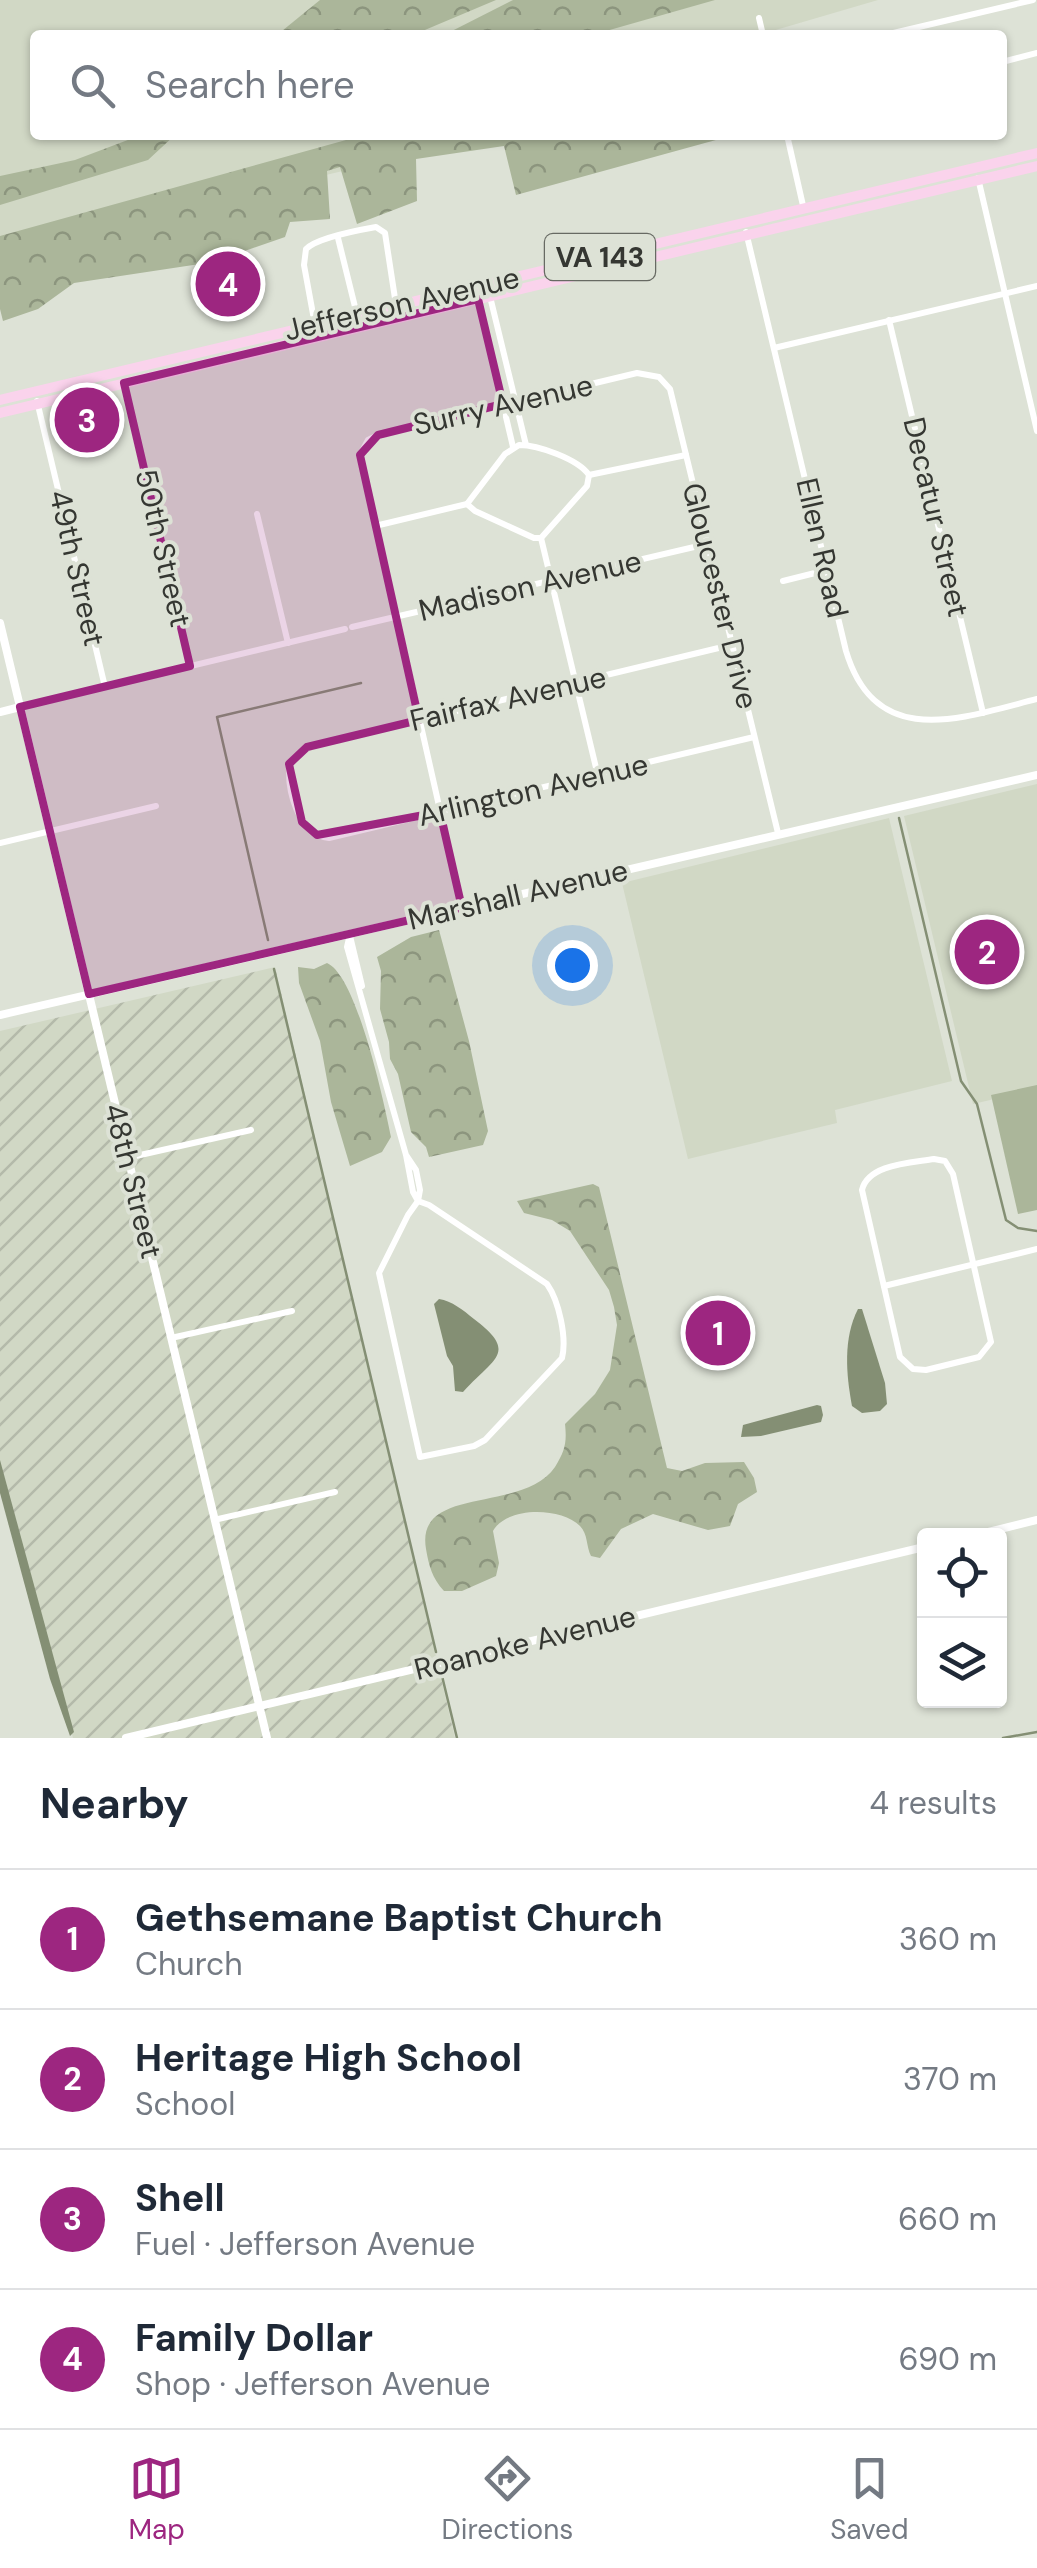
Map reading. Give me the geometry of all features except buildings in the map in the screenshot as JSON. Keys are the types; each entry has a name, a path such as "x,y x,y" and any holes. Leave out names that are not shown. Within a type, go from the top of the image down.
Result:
{"main road":[{"name":"Jefferson Avenue","path":"0,412 744,222 1037,152"},
{"name":"Jefferson Avenue","path":"0,400 315,325 358,321 396,305 483,291 747,235 1037,166"}],"street":[{"path":"906,30 1033,0"},
{"path":"759,18 762,30"},
{"path":"1007,61 1037,53"},
{"path":"788,140 807,221"},
{"path":"975,167 1037,430"},
{"name":"Ellen Road","path":"744,222 849,662 861,686 874,700 900,716 922,721 1037,699"},
{"path":"315,325 304,265 306,250 318,240 358,230 382,230 396,305"},
{"path":"338,238 358,321"},
{"path":"774,348 1037,286"},
{"path":"483,291 526,445"},
{"path":"483,291 513,447"},
{"name":"Decatur Street","path":"888,320 982,712"},
{"name":"50th Street","path":"121,371 190,666"},
{"name":"Surry Avenue","path":"374,526 360,462 364,444 378,434 645,373"},
{"name":"Gloucester Drive","path":"645,373 659,377 670,390 778,833"},
{"name":"49th Street","path":"35,391 105,687"},
{"path":"526,445 581,466 588,475 586,486 541,538 475,511 468,504 472,494 513,447 526,445"},
{"path":"588,475 686,454"},
{"path":"462,908 374,526 468,504"},
{"path":"257,514 288,643"},
{"path":"541,538 598,776"},
{"name":"Madison Avenue","path":"0,712 708,544"},
{"path":"783,581 826,570"},
{"name":"48th Street","path":"0,623 266,1738"},
{"name":"Fairfax Avenue","path":"311,832 302,820 289,774 290,762 306,747 732,645"},
{"name":"Arlington Avenue","path":"311,832 329,838 754,738"},
{"name":"Marshall Avenue","path":"0,1015 1037,775"},
{"path":"0,842 156,806"},
{"path":"350,934 348,947 406,1155 412,1192 418,1201 547,1284 565,1346 562,1358 484,1440 474,1446 420,1458 378,1273 418,1201"},
{"path":"128,1158 251,1130"},
{"path":"934,1159 945,1162 952,1174 974,1264 991,1342 978,1357 944,1366 920,1370 904,1363 862,1190 869,1175 934,1159"},
{"path":"884,1286 1037,1249"},
{"path":"171,1338 292,1311"},
{"path":"214,1520 335,1492"},
{"path":"1004,1528 1037,1520"},
{"name":"Roanoke Avenue","path":"126,1738 917,1549"}],"highlighted area":[{"path":"478,299 503,404 378,435 360,455 419,720 307,747 289,764 302,822 317,835 440,812 462,908 89,994 20,707 190,666 124,383"}],"shaded area":[{"path":"0,0 878,0 776,30 30,30 30,140 474,140 0,252"},
{"path":"1037,784 1037,1089 973,1104 904,816"},
{"path":"889,818 952,1081 835,1110 837,1123 688,1159 622,883"},
{"path":"275,967 455,1738 73,1738 0,1470 0,1031"},
{"path":"439,1299 474,1319 496,1340 497,1356 463,1392 455,1391 453,1366 434,1304"},
{"path":"858,1309 862,1309 885,1383 887,1404 880,1411 862,1413 852,1406 847,1356"},
{"path":"821,1406 821,1422 741,1437 743,1425"},
{"path":"0,1460 74,1732 70,1736 50,1679 0,1493"}],"green space":[{"path":"320,0 496,0 425,30 283,30"},
{"path":"513,0 715,0 610,30 454,30"},
{"path":"128,140 170,140 148,160 0,205 0,176 75,160"},
{"path":"346,140 716,140 516,195 504,146 416,159 417,201 357,224 340,167 327,171 330,219 290,222 285,237 213,262 74,283 38,309 3,321 0,236"},
{"path":"439,930 488,1131 483,1145 429,1157 426,1147 411,1132 398,1074 390,1059 380,1009 381,971 377,957 411,937"},
{"path":"327,963 338,973 359,1015 391,1137 382,1152 350,1166 331,1102 320,1041 299,983 298,967 314,969"},
{"path":"1037,1085 1037,1210 1018,1214 991,1095"},
{"path":"593,1184 599,1187 667,1468 682,1471 705,1463 744,1462 757,1492 738,1504 730,1526 708,1530 653,1514 621,1529 600,1558 591,1556 583,1529 571,1520 548,1513 522,1513 500,1523 493,1531 499,1563 496,1576 462,1591 444,1591 432,1572 426,1549 427,1529 437,1515 540,1481 561,1456 565,1424 595,1394 610,1370 617,1325 609,1290 570,1231 552,1220 524,1213 517,1201"}],"waterway":[{"path":"268,940 217,717 361,683"},
{"path":"899,818 961,1081 977,1104 1006,1220 1018,1228 1037,1231"},
{"path":"274,969 436,1652"},
{"path":"442,1676 457,1738"},
{"path":"1003,1738 1037,1732"}],"place":[{"name":"Family Dollar","path":"228,284"},
{"name":"Shell","path":"87,420"},
{"name":"Heritage High School","path":"987,952"},
{"name":"Gethsemane Baptist Church","path":"718,1333"}]}
